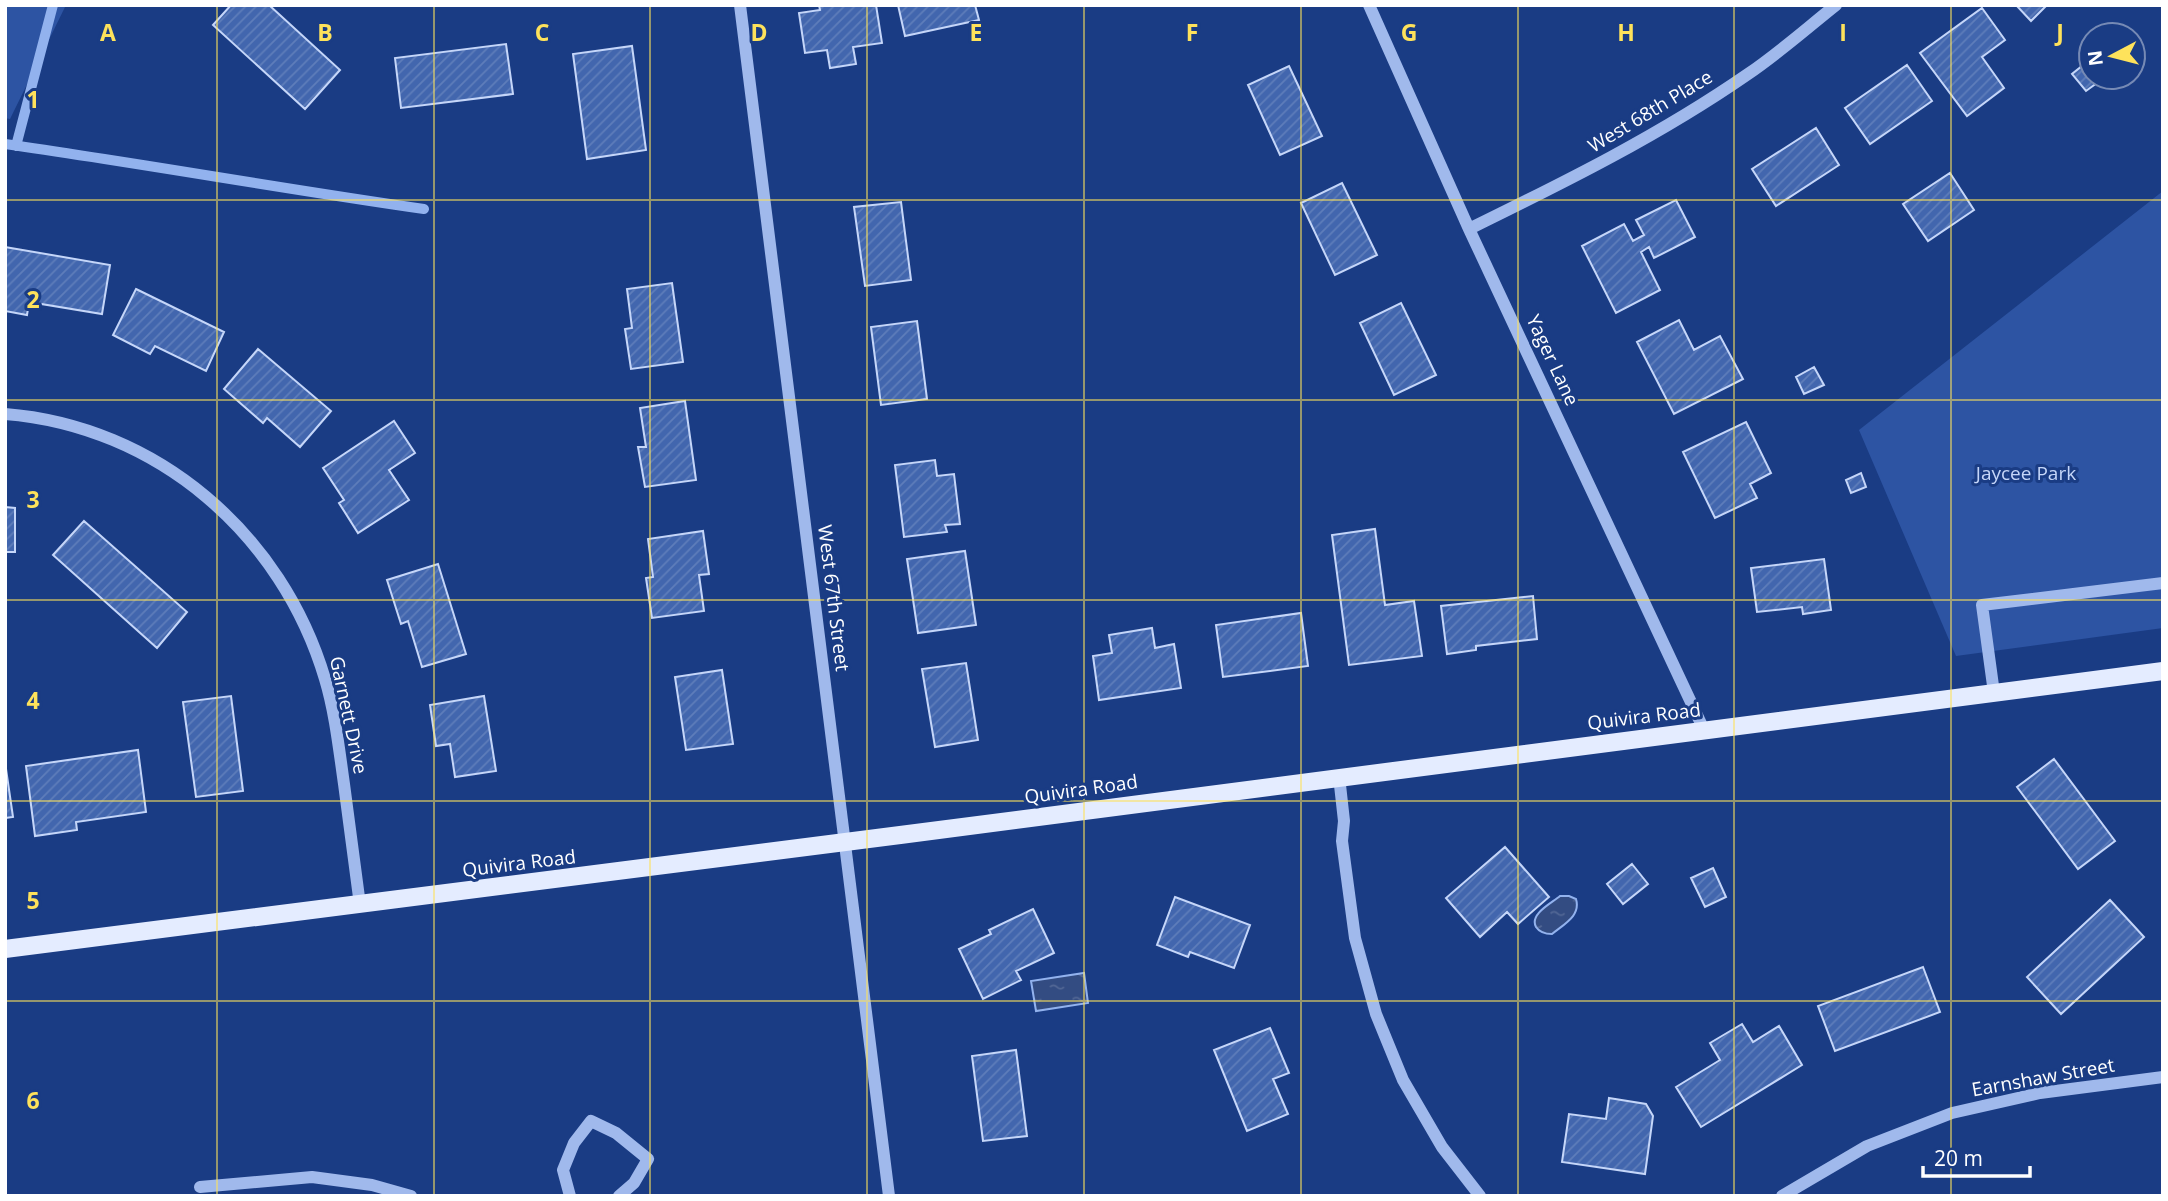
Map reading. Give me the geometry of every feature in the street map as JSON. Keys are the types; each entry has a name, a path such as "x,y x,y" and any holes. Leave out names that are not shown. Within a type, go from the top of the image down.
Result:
{"main road":[{"name":"Quivira Road","path":"5,949 2163,671"}],"street":[{"name":"West 67th Street","path":"740,5 889,1196"},
{"name":"Yager Lane","path":"1369,5 1469,229 1704,730"},
{"name":"West 68th Place","path":"1469,229 1604,162 1655,133 1749,74 1836,5"},
{"name":"Garnett Drive","path":"5,414 64,423 114,439 164,465 196,487 246,533 286,588 313,642 326,681 339,747 360,905"},
{"path":"1994,693 1982,605 2163,583"},
{"path":"1339,776 1344,821 1342,841 1355,937 1376,1014 1403,1080 1442,1147 1480,1196"},
{"name":"Earnshaw Street","path":"1782,1196 1867,1146 1952,1114 2040,1093 2163,1077"},
{"path":"570,1196 563,1170 574,1143 591,1121 616,1133 648,1159 634,1182 619,1196"},
{"path":"200,1186 312,1177 372,1185 411,1196"}],"green space":[{"path":"5,5 66,5 10,119 5,118"},
{"name":"Jaycee Park","path":"2163,191 2163,628 1956,656 1859,430"}],"water":[{"path":"1560,896 1576,899 1574,915 1552,934 1541,932 1535,922 1538,913"},
{"path":"1084,973 1088,1003 1036,1011 1031,981"}],"building":[{"path":"231,5 269,5 340,70 305,109 213,25"},
{"path":"819,5 876,5 882,43 853,47 856,64 830,68 827,50 805,53 799,13 820,10"},
{"path":"898,5 975,5 979,20 905,36"},
{"path":"2016,5 2047,5 2031,21"},
{"path":"1982,8 2005,40 1982,57 2004,88 1967,116 1920,53"},
{"path":"506,44 513,94 401,108 395,58"},
{"path":"632,46 646,150 587,159 573,54"},
{"path":"1907,65 1932,101 1870,144 1845,108"},
{"path":"1289,66 1322,136 1280,155 1248,85"},
{"path":"1816,128 1839,165 1776,206 1752,169"},
{"path":"1950,173 1974,210 1928,241 1903,204"},
{"path":"1342,183 1377,255 1335,275 1301,203"},
{"path":"1676,200 1695,237 1654,258 1649,247 1641,252 1660,290 1616,313 1582,246 1624,224 1633,241 1644,235 1636,220"},
{"path":"901,202 911,280 865,286 854,207"},
{"path":"5,247 110,265 102,314 29,302 27,315 5,311"},
{"path":"672,283 683,362 631,369 625,329 632,328 627,289"},
{"path":"136,289 224,332 206,371 155,346 150,354 113,335"},
{"path":"1401,303 1436,375 1394,395 1360,323"},
{"path":"1679,320 1694,350 1720,336 1743,379 1674,414 1637,342"},
{"path":"917,321 927,399 881,405 871,327"},
{"path":"258,349 331,411 300,447 267,418 263,423 224,389"},
{"path":"1814,367 1824,385 1804,394 1796,377"},
{"path":"685,401 696,480 645,487 638,447 646,447 640,408"},
{"path":"394,421 415,453 389,470 409,500 358,533 339,503 344,500 323,468"},
{"path":"1746,422 1771,473 1750,484 1757,498 1715,518 1683,452"},
{"path":"935,460 937,476 954,474 960,524 945,525 947,532 904,537 895,465"},
{"path":"1861,473 1866,487 1851,493 1846,480"},
{"path":"5,507 15,508 15,552 5,552"},
{"path":"84,521 187,612 157,648 53,555"},
{"path":"1375,529 1385,605 1414,601 1422,656 1349,665 1332,535"},
{"path":"703,531 709,574 699,575 704,611 652,618 646,578 653,577 648,539"},
{"path":"965,551 976,625 918,633 907,559"},
{"path":"1824,559 1831,610 1803,614 1802,607 1757,612 1751,568"},
{"path":"438,564 466,654 422,667 408,621 401,624 387,580"},
{"path":"1533,596 1537,639 1476,646 1476,650 1447,654 1441,606"},
{"path":"1301,613 1308,666 1223,677 1216,625"},
{"path":"1152,628 1155,648 1174,644 1181,688 1099,700 1093,656 1112,653 1109,635"},
{"path":"966,663 978,740 935,747 922,669"},
{"path":"722,670 733,744 686,750 675,677"},
{"path":"231,696 243,791 196,797 183,702"},
{"path":"484,696 496,771 455,777 450,744 436,746 430,705"},
{"path":"138,750 146,812 76,822 77,830 35,836 26,766"},
{"path":"2054,759 2115,841 2078,869 2017,787"},
{"path":"5,762 13,817 5,818"},
{"path":"1505,847 1549,897 1518,924 1507,912 1480,937 1446,898"},
{"path":"1632,864 1648,884 1623,904 1607,884"},
{"path":"1713,868 1726,897 1705,907 1691,878"},
{"path":"1175,897 1250,925 1234,968 1190,952 1188,957 1157,945"},
{"path":"2110,900 2144,937 2061,1014 2027,977"},
{"path":"1033,909 1054,953 1016,971 1021,980 983,999 959,949 991,934 989,930"},
{"path":"1923,967 1940,1012 1835,1051 1818,1006"},
{"path":"1742,1024 1753,1042 1779,1026 1802,1065 1701,1127 1676,1087 1720,1060 1710,1043"},
{"path":"1270,1028 1289,1073 1273,1079 1288,1114 1247,1131 1214,1050"},
{"path":"1016,1050 1027,1136 983,1141 972,1056"},
{"path":"1609,1098 1646,1104 1653,1116 1645,1174 1562,1162 1569,1114 1606,1119"}],"waterway":[{"path":"16,146 53,5"},
{"path":"5,144 424,209"}]}
